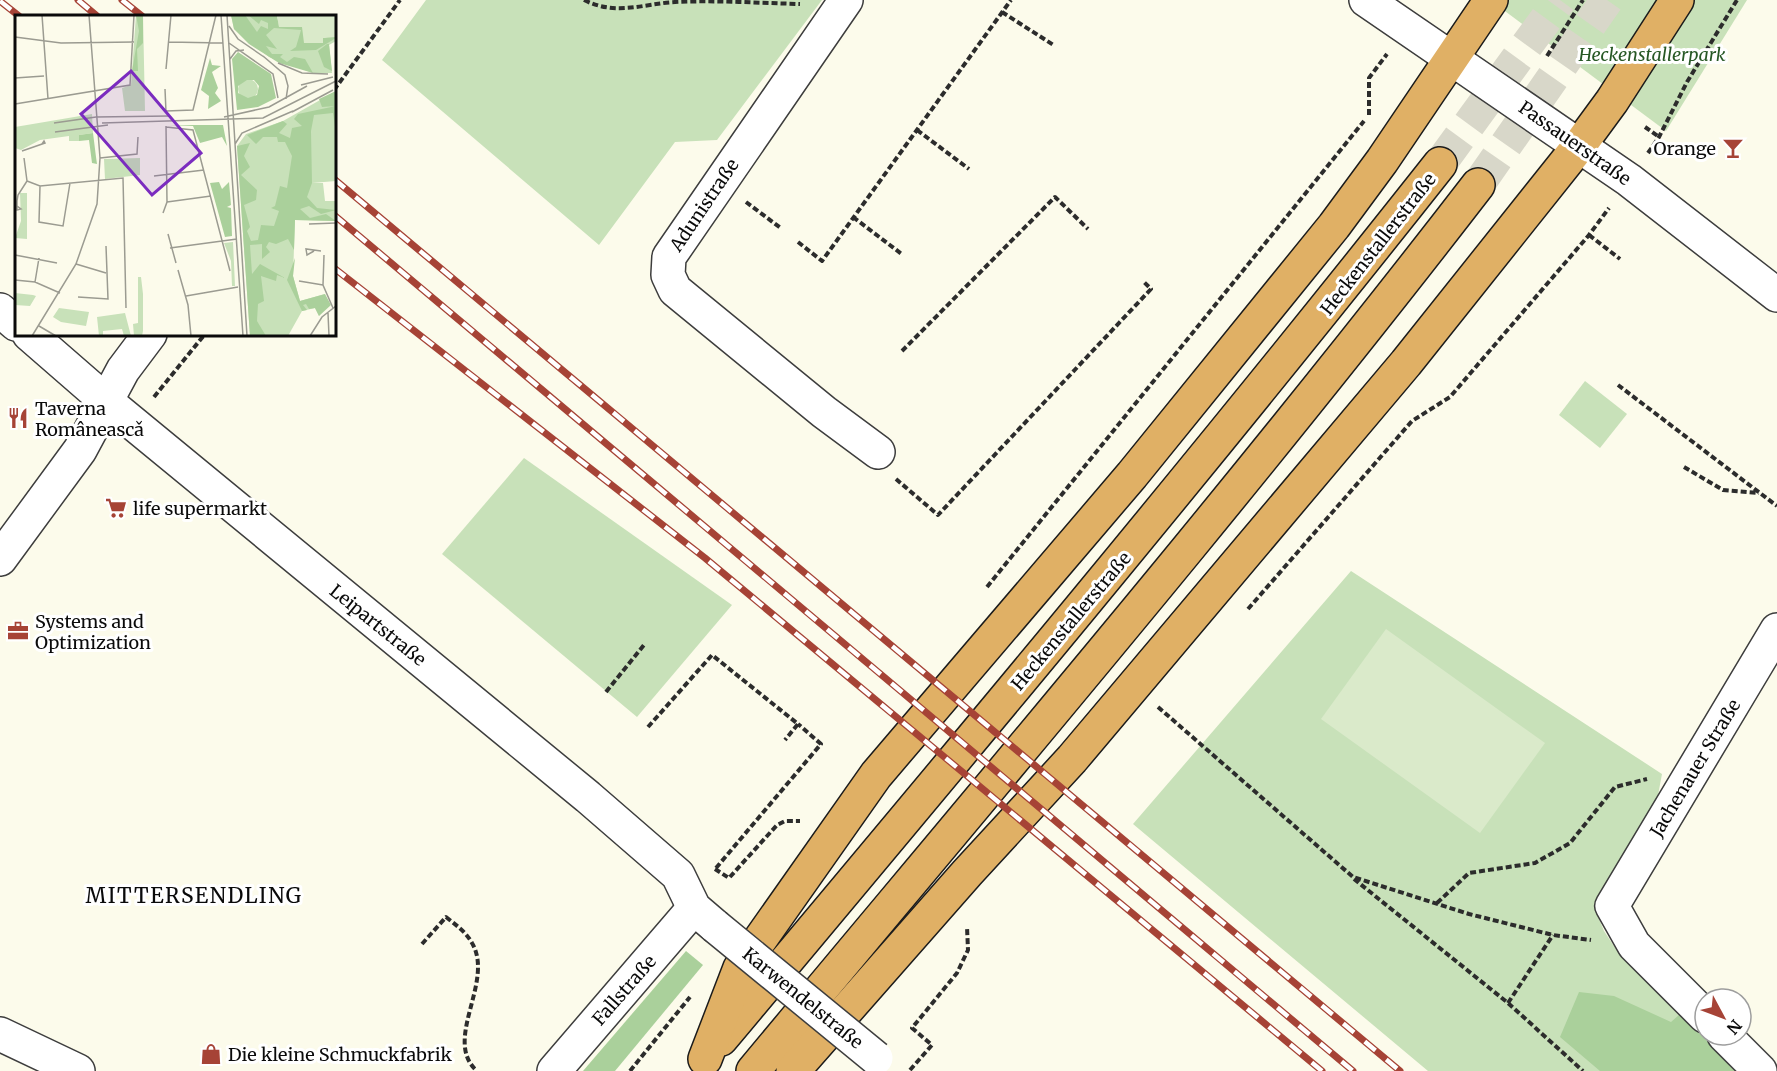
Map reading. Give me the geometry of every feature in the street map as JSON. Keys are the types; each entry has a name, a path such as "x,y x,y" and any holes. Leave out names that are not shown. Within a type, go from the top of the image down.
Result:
{"highway":[{"path":"699,1065 740,968 876,775 1132,475 1334,226 1491,0"},
{"path":"793,1071 943,900 1072,759 1406,363 1579,146 1612,101 1677,0"},
{"name":"Heckenstallerstraße","path":"699,1065 1092,596 1300,342 1440,164"},
{"path":"753,1071 1360,338 1478,185"}],"street":[{"name":"Passauerstraße","path":"1366,0 1629,180 1777,295"},
{"name":"Adunistraße","path":"844,2 669,257 668,275 675,290 824,412 878,452"},
{"path":"0,310 15,323"},
{"name":"Leipartstraße","path":"30,336 106,401 588,797 678,875 704,917"},
{"path":"0,559 80,450 123,370 148,336"},
{"name":"Jachenauer Straße","path":"1634,945 1612,906 1777,630"},
{"name":"Karwendelstraße","path":"704,917 883,1065"},
{"name":"Fallstraße","path":"554,1071 704,917"},
{"path":"1634,945 1693,1004"},
{"path":"0,1034 78,1071"},
{"path":"1736,1047 1760,1071"}],"path":[{"path":"336,87 400,0"},
{"path":"584,0 595,5 623,9 674,2 844,2"},
{"path":"798,242 822,261 1011,0"},
{"path":"1547,56 1583,0"},
{"path":"1645,127 1659,137 1687,82 1737,0"},
{"path":"1002,12 1055,46"},
{"path":"917,130 969,169"},
{"path":"720,182 782,229"},
{"path":"902,351 1054,197 1088,229"},
{"path":"854,217 903,255"},
{"path":"1589,235 1620,259"},
{"path":"878,452 878,463 938,515 1151,288 1143,281"},
{"path":"160,389 203,336"},
{"path":"1618,385 1777,506"},
{"path":"1684,467 1723,490 1759,493"},
{"path":"606,692 644,645"},
{"path":"648,727 712,655 821,744 716,868"},
{"path":"1157,706 1353,878 1508,1003 1583,1071"},
{"path":"785,740 798,724"},
{"path":"1436,904 1469,873 1535,863 1570,843 1615,787 1653,777"},
{"path":"737,870 777,825 785,821 800,820"},
{"path":"735,836 740,840"},
{"path":"1353,878 1436,904 1553,935 1634,945"},
{"path":"422,944 446,917 465,932 473,945 478,963 464,1051 471,1066 477,1071"},
{"path":"909,1071 932,1045 912,1028 957,973 968,950 967,921"},
{"path":"1508,1003 1553,935"},
{"path":"630,1071 695,990"}],"green space":[{"path":"426,0 822,0 717,140 675,142 599,245 382,60"},
{"name":"Heckenstallerpark","path":"1490,0 1747,0 1666,131"},
{"path":"1585,381 1627,414 1600,448 1559,415"},
{"path":"524,458 732,605 637,717 442,554"},
{"path":"1351,571 1662,774 1656,806 1608,880 1595,909 1604,931 1618,952 1693,1027 1693,1047 1713,1047 1737,1071 1428,1071 1133,824"},
{"path":"1386,629 1545,743 1480,833 1321,719"},
{"path":"686,951 703,965 615,1071 583,1071"},
{"path":"1579,992 1614,996 1671,1022 1680,1014 1693,1027 1693,1047 1713,1047 1737,1071 1600,1071 1560,1037"}],"tunnel":[{"path":"1440,164 1560,0"},
{"path":"1478,185 1607,0"}],"railway":[{"path":"78,0 96,15"},
{"path":"122,0 141,15"},
{"path":"0,1 18,15"},
{"path":"336,181 1400,1071"},
{"path":"336,217 1353,1071"},
{"path":"336,270 705,558 1322,1071"}],"place":[{"name":"Orange","path":"1733,148"},
{"name":"Taverna Româneascǎ","path":"18,418"},
{"name":"life supermarkt","path":"116,508"},
{"name":"Systems and Optimization","path":"18,631"},
{"name":"Die kleine Schmuckfabrik","path":"211,1054"}],"district":[{"name":"MITTERSENDLING","path":"194,895"}]}
